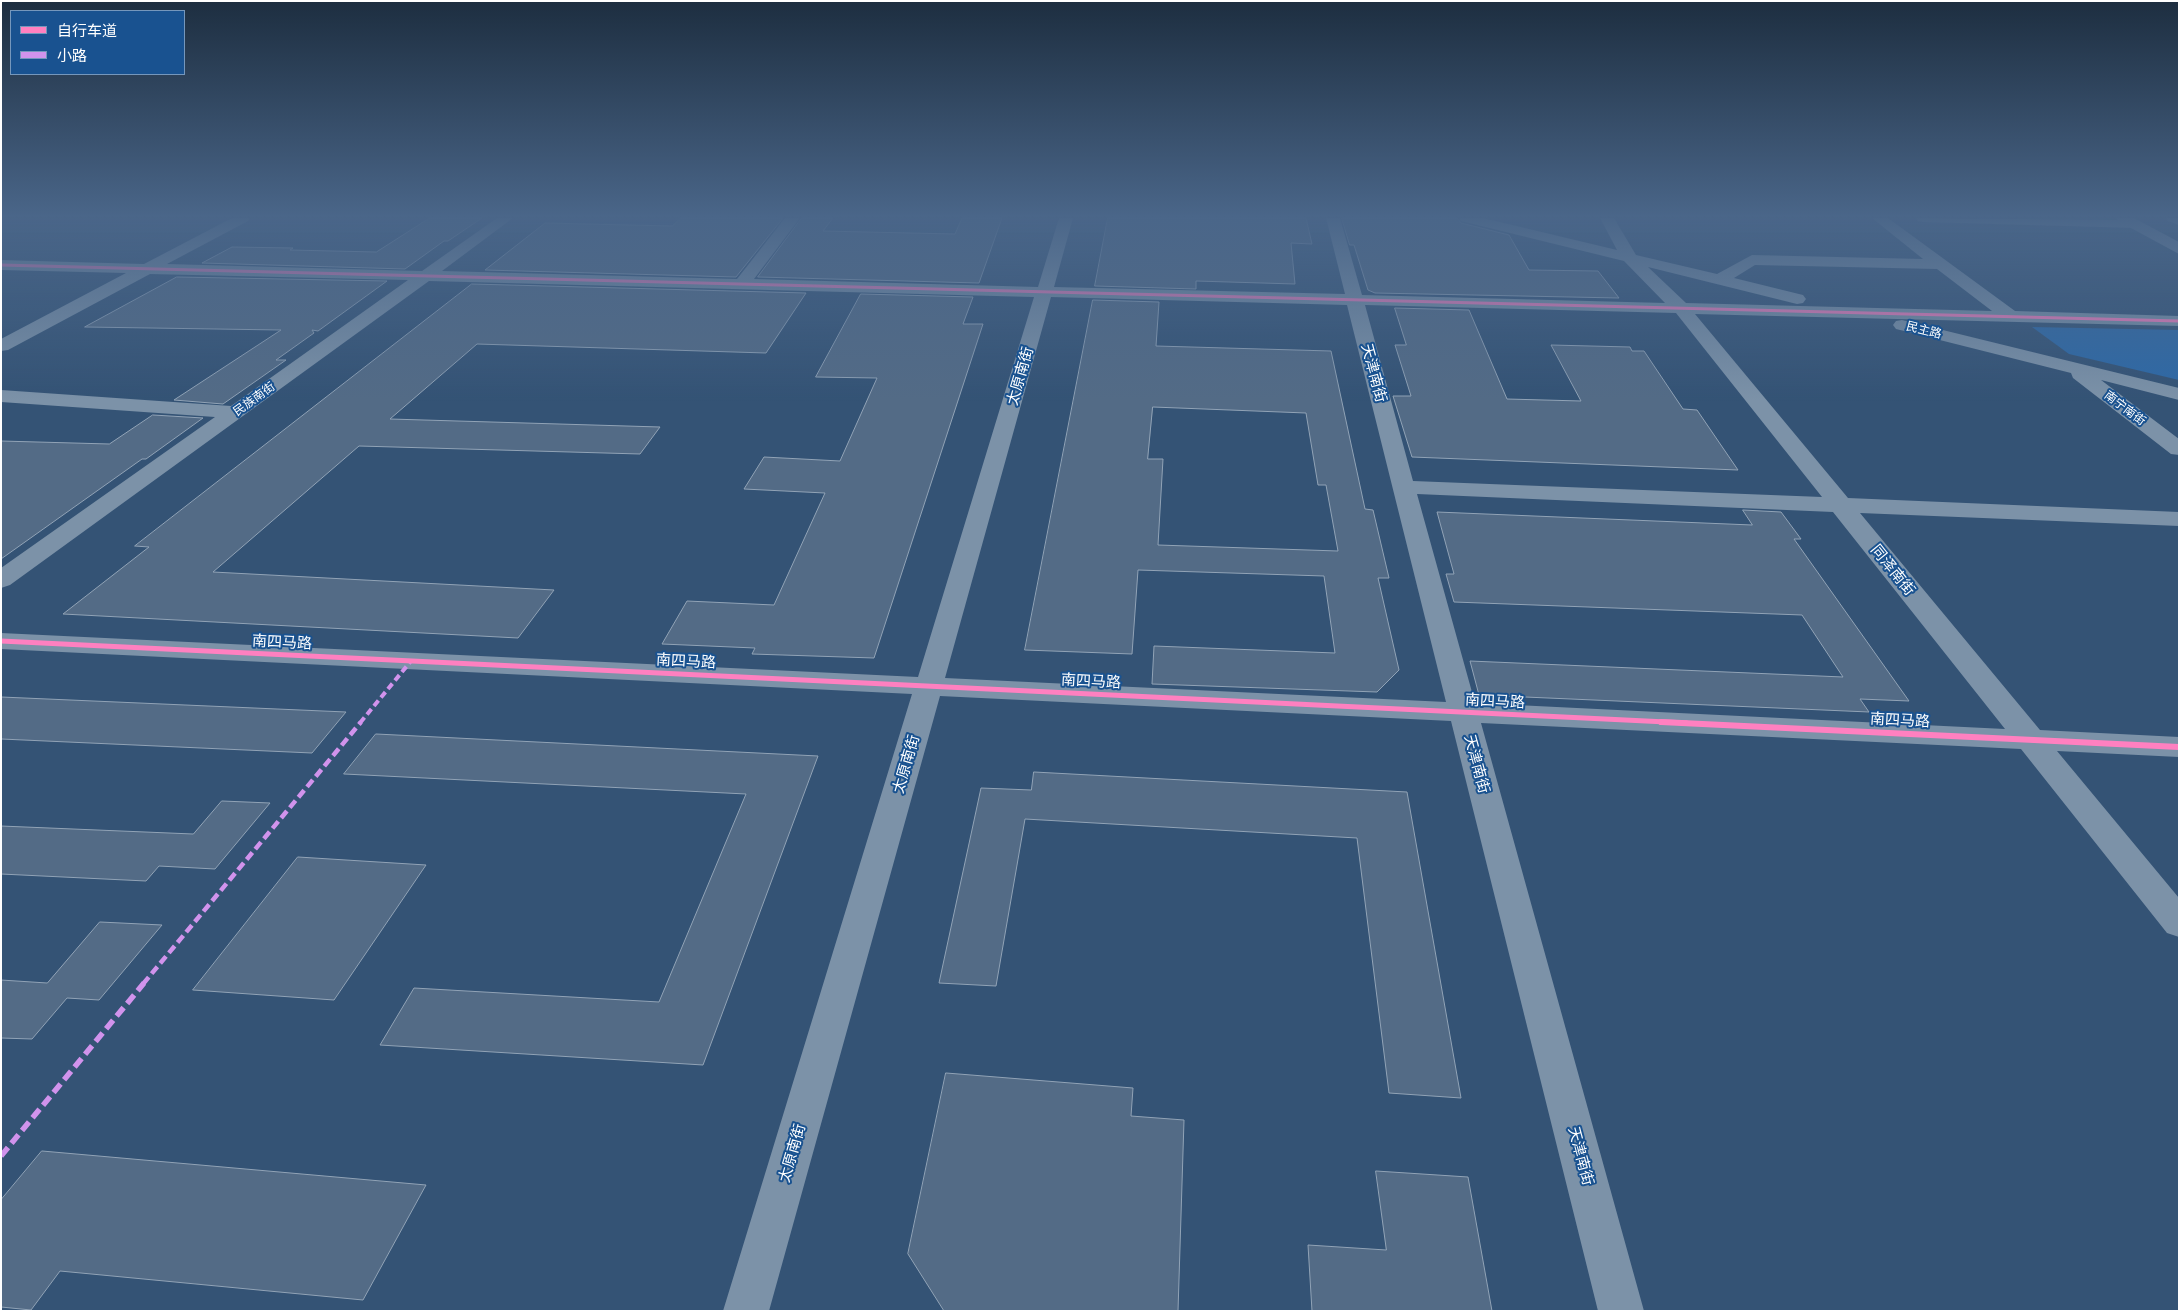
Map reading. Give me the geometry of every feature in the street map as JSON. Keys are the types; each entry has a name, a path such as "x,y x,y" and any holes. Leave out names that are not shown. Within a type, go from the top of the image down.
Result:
{"street":[{"path":"1,346 127,279"},
{"name":"民族南街","path":"1,580 421,279"},
{"path":"553,279 2179,321"},
{"path":"742,284 746,279"},
{"name":"太原南街","path":"746,1311 1048,279"},
{"name":"天津南街","path":"1349,279 1622,1311"},
{"name":"同泽南街","path":"1651,279 1681,308 2179,923"},
{"name":"民主路","path":"1711,279 1854,312 2179,394"},
{"path":"1961,279 2010,316"},
{"name":"南宁南街","path":"2071,368 2179,449"},
{"path":"1,396 236,412"},
{"path":"1404,487 2179,519"},
{"name":"南四马路","path":"1,641 2179,746"}],"shaded area":[{"path":"2032,327 2179,330 2179,380 2069,354"}],"building":[{"path":"173,279 387,281 318,331 312,330 314,333 276,360 286,360 223,404 174,400 281,330 85,327"},
{"path":"840,279 980,279 979,283"},
{"path":"1096,279 1295,279 1295,284 1196,281 1196,289 1095,286"},
{"path":"1365,279 1604,279 1619,298 1375,293 1368,290"},
{"path":"472,284 806,293 766,353 477,344 390,419 660,427 640,454 359,446 213,572 554,590 518,638 63,614 149,547 135,546"},
{"path":"861,294 973,297 963,324 983,324 874,658 752,654 755,648 662,644 687,601 774,605 825,493 744,489 764,457 840,461 877,378 816,377"},
{"path":"1093,300 1159,302 1156,346 1331,351 1365,509 1373,510 1389,578 1378,578 1399,670 1377,692 1152,684 1154,646 1335,653 1324,576 1138,570 1132,654 1025,650","holes":["1153,407 1306,413 1318,485 1326,485 1338,551 1158,545 1163,459 1148,459"]},
{"path":"1395,308 1469,310 1507,399 1581,401 1551,345 1630,347 1632,351 1644,351 1683,409 1697,410 1738,470 1412,457 1393,396 1411,396 1395,345 1406,345"},
{"path":"153,415 203,418 1,559 1,441 109,444"},
{"path":"1743,510 1781,512 1801,539 1794,539 1909,701 1860,699 1869,712 1479,695 1470,661 1843,677 1802,615 1454,602 1446,574 1454,574 1437,512 1752,525"},
{"path":"1,697 346,712 312,753 1,739"},
{"path":"376,734 818,756 703,1065 380,1045 414,988 659,1002 746,794 344,774"},
{"path":"1034,772 1407,792 1461,1098 1389,1093 1357,838 1025,819 996,986 939,983 981,788 1031,790"},
{"path":"222,801 270,803 215,869 159,866 146,881 1,874 1,826 193,834"},
{"path":"298,857 426,865 334,1000 193,990"},
{"path":"100,922 162,925 99,1000 67,998 32,1039 1,1038 1,980 47,983"},
{"path":"946,1073 1133,1088 1131,1116 1184,1120 1178,1311 944,1311 908,1254"},
{"path":"42,1151 426,1185 363,1300 60,1271 31,1310 1,1307 1,1200"},
{"path":"1376,1171 1468,1177 1492,1311 1312,1311 1308,1245 1386,1250"}],"marked path":[{"path":"1,1156 411,661"}],"cycle path":[{"path":"554,279 2179,321"},
{"path":"1,641 2179,747"}]}
